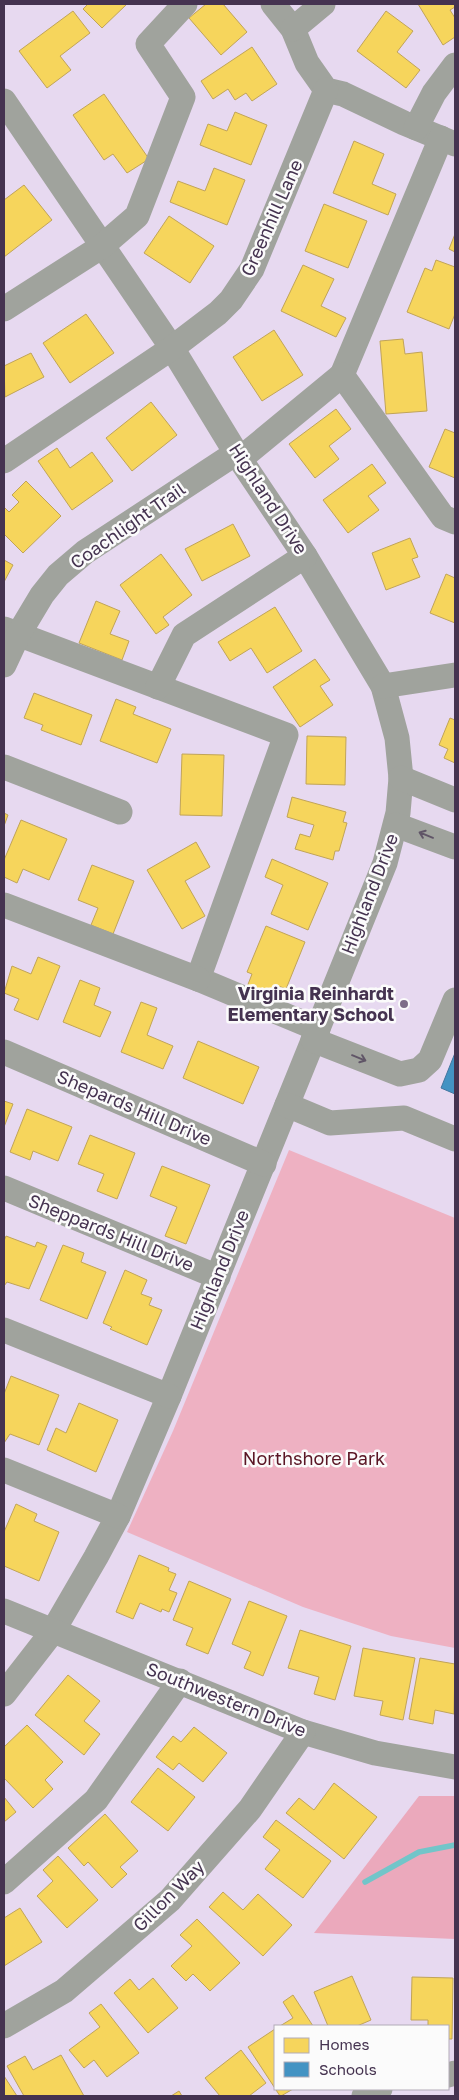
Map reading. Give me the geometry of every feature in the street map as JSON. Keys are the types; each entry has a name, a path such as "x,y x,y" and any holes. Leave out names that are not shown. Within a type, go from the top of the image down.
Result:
{"street":[{"path":"4,309 101,247 137,216 182,96 148,44 185,4"},
{"path":"274,4 293,29 307,63 326,90 343,94 448,141 342,375 443,517 455,522"},
{"path":"293,29 323,4"},
{"path":"416,128 434,93 455,65"},
{"name":"Greenhill Lane","path":"4,461 172,348 218,313 231,300 252,269 326,90"},
{"name":"Highland Drive","path":"4,101 101,247 172,348 238,456 305,556 383,686 397,738 401,778 396,825 385,864 218,1277 118,1516 53,1631 4,1694"},
{"name":"Coachlight Trail","path":"4,665 11,632 58,575 85,552 238,456 342,375"},
{"path":"158,687 184,635 305,556"},
{"path":"11,632 286,735 198,979"},
{"path":"383,686 455,675"},
{"path":"4,767 120,812"},
{"path":"401,778 455,800"},
{"path":"396,825 455,847"},
{"path":"4,905 198,979 400,1074 419,1070 430,1060 455,1000"},
{"name":"Shepards Hill Drive","path":"4,1052 264,1164"},
{"path":"287,1105 330,1123 404,1118 455,1139"},
{"name":"Sheppards Hill Drive","path":"4,1188 218,1277"},
{"path":"4,1330 169,1396"},
{"path":"4,1470 118,1516"},
{"name":"Southwestern Drive","path":"4,1611 303,1732 384,1755 455,1767"},
{"path":"4,1882 96,1800 180,1681"},
{"name":"Gillon Way","path":"4,2026 64,1991 170,1900 250,1809 303,1732"},
{"path":"364,2096 378,2090"}],"green space":[{"name":"Northshore Park","path":"289,1150 455,1218 455,1648 391,1636 303,1607 127,1532 173,1431"}],"shaded area":[{"path":"419,1796 455,1796 455,1939 314,1933"}],"building: Homes":[{"path":"88,4 127,4 102,28 83,9"},
{"path":"206,4 223,4 247,32 221,55 189,18"},
{"path":"418,4 455,4 455,7 450,10 455,18 455,37 443,45"},
{"path":"73,11 90,33 60,56 71,70 47,88 19,51"},
{"path":"386,11 413,31 397,52 420,70 406,88 357,51"},
{"path":"252,47 277,84 252,101 246,93 235,100 228,89 213,99 201,81"},
{"path":"104,94 149,159 127,173 113,154 104,160 73,115"},
{"path":"235,112 267,125 251,165 200,145 208,124 227,131"},
{"path":"354,141 384,154 372,184 396,194 388,215 333,193"},
{"path":"214,168 245,180 227,225 170,202 178,181 205,191"},
{"path":"24,185 52,220 4,257 4,200"},
{"path":"324,204 367,221 348,268 305,251"},
{"path":"169,216 214,246 190,283 144,253"},
{"path":"455,234 455,252 449,249"},
{"path":"436,260 455,267 455,314 449,329 407,312 425,268 432,271"},
{"path":"303,265 334,279 321,306 346,318 336,337 281,311"},
{"path":"86,314 114,353 70,383 43,343"},
{"path":"274,330 303,375 262,401 233,357"},
{"path":"403,339 405,354 422,352 427,411 386,414 380,341"},
{"path":"31,353 44,377 5,397 4,366"},
{"path":"151,402 177,435 132,471 106,438"},
{"path":"336,409 351,429 329,446 339,459 315,478 289,444"},
{"path":"445,429 455,433 455,478 429,467"},
{"path":"57,448 70,468 92,452 113,481 72,510 38,461"},
{"path":"372,464 386,483 368,496 379,510 348,533 323,500"},
{"path":"26,481 61,516 23,553 4,534 4,507 9,512 19,502 12,495"},
{"path":"233,524 250,556 202,581 185,549"},
{"path":"410,538 418,557 412,559 420,577 386,590 372,553"},
{"path":"161,554 192,595 163,617 169,625 156,634 120,585"},
{"path":"4,560 13,565 4,582"},
{"path":"446,574 455,578 455,623 430,613"},
{"path":"96,601 120,611 110,634 129,641 122,660 79,643"},
{"path":"275,607 302,651 267,673 251,648 230,661 218,642"},
{"path":"315,659 330,680 320,686 333,705 300,727 273,687"},
{"path":"34,693 92,715 81,745 41,730 43,725 24,718"},
{"path":"116,699 136,707 133,714 171,729 157,763 100,741"},
{"path":"450,718 455,720 455,763 444,758 448,749 439,745"},
{"path":"307,736 346,737 345,785 306,784"},
{"path":"182,754 224,755 222,816 180,815"},
{"path":"292,797 346,812 343,822 347,823 339,851 335,851 333,860 295,849 300,834 310,837 314,825 287,817"},
{"path":"4,813 8,815 4,826"},
{"path":"21,820 67,839 49,880 23,869 17,883 4,877 4,860"},
{"path":"196,842 210,867 185,881 205,916 182,929 147,870"},
{"path":"272,859 328,883 308,930 271,914 283,885 265,877"},
{"path":"92,865 134,881 113,934 91,925 98,908 78,900"},
{"path":"266,926 305,942 286,989 276,985 271,997 247,987 252,974 247,972"},
{"path":"38,957 60,966 38,1020 14,1010 19,999 4,993 12,966 31,974"},
{"path":"80,980 100,988 94,1005 111,1012 100,1037 63,1022"},
{"path":"141,1002 157,1008 147,1035 173,1046 163,1069 121,1052"},
{"path":"198,1041 259,1067 243,1104 183,1078"},
{"path":"4,1101 13,1104 4,1127"},
{"path":"27,1109 72,1127 58,1161 33,1151 30,1160 10,1152"},
{"path":"90,1135 135,1153 117,1199 97,1191 104,1174 78,1164"},
{"path":"162,1166 210,1185 186,1244 165,1236 177,1207 150,1196"},
{"path":"6,1236 35,1247 37,1242 47,1246 29,1289 7,1282 4,1286 4,1241"},
{"path":"63,1245 84,1253 81,1262 106,1272 87,1319 40,1300"},
{"path":"125,1270 147,1280 141,1294 152,1298 149,1305 162,1310 147,1345 110,1329 112,1327 103,1323"},
{"path":"11,1376 59,1395 39,1445 10,1434 4,1443 4,1394"},
{"path":"79,1403 118,1420 96,1472 47,1450 56,1428 66,1433"},
{"path":"16,1504 37,1514 34,1521 59,1532 39,1581 4,1566 4,1532"},
{"path":"139,1555 169,1568 168,1571 176,1574 169,1590 177,1593 169,1612 162,1609 161,1612 140,1603 133,1619 116,1612"},
{"path":"189,1581 231,1599 208,1654 186,1645 193,1628 173,1620"},
{"path":"249,1601 287,1616 263,1676 244,1668 251,1652 232,1644"},
{"path":"300,1630 351,1646 335,1700 314,1694 319,1677 288,1668"},
{"path":"363,1648 415,1658 403,1720 380,1715 383,1701 354,1696"},
{"path":"420,1658 455,1664 454,1714 435,1710 433,1724 409,1719"},
{"path":"68,1675 100,1701 84,1721 100,1734 84,1755 35,1715"},
{"path":"27,1725 63,1762 45,1780 53,1789 33,1808 4,1778 4,1747"},
{"path":"194,1727 227,1753 203,1782 179,1763 173,1770 156,1757 173,1736 181,1742"},
{"path":"158,1768 195,1797 168,1831 131,1802"},
{"path":"334,1783 377,1817 344,1859 286,1813 299,1798 314,1810"},
{"path":"4,1797 16,1812 4,1822"},
{"path":"105,1814 138,1851 120,1867 127,1874 112,1888 88,1862 84,1866 68,1848"},
{"path":"276,1820 331,1861 303,1898 265,1869 280,1850 263,1837"},
{"path":"58,1856 98,1900 67,1928 37,1896 53,1881 43,1870"},
{"path":"223,1892 243,1910 258,1894 292,1925 263,1956 209,1907"},
{"path":"20,1908 42,1942 4,1966 4,1918"},
{"path":"197,1919 240,1963 210,1991 193,1974 186,1981 171,1966 192,1946 180,1935"},
{"path":"352,1976 371,2020 359,2025 328,2025 314,1992"},
{"path":"412,1977 453,1978 452,2039 449,2039 449,2025 428,2025 428,2020 411,2020"},
{"path":"153,1978 178,2008 148,2033 114,1993 130,1979 139,1990"},
{"path":"293,1995 312,2025 282,2025 293,2018 283,2002"},
{"path":"101,2004 139,2053 107,2077 94,2060 84,2068 69,2050 100,2027 89,2013"},
{"path":"274,2030 274,2086 248,2047"},
{"path":"241,2050 266,2083 249,2096 220,2096 205,2078"},
{"path":"61,2055 84,2096 24,2096 7,2066 25,2056 33,2070"},
{"path":"4,2076 17,2096 4,2096"},
{"path":"276,2090 291,2090 281,2096"},
{"path":"179,2091 182,2096 171,2096"}],"building: Schools":[{"path":"455,1053 455,1094 441,1088"}],"waterway":[{"path":"365,1882 419,1852 455,1845"}],"place":[{"name":"Virginia Reinhardt Elementary School","path":"404,1004"}]}
